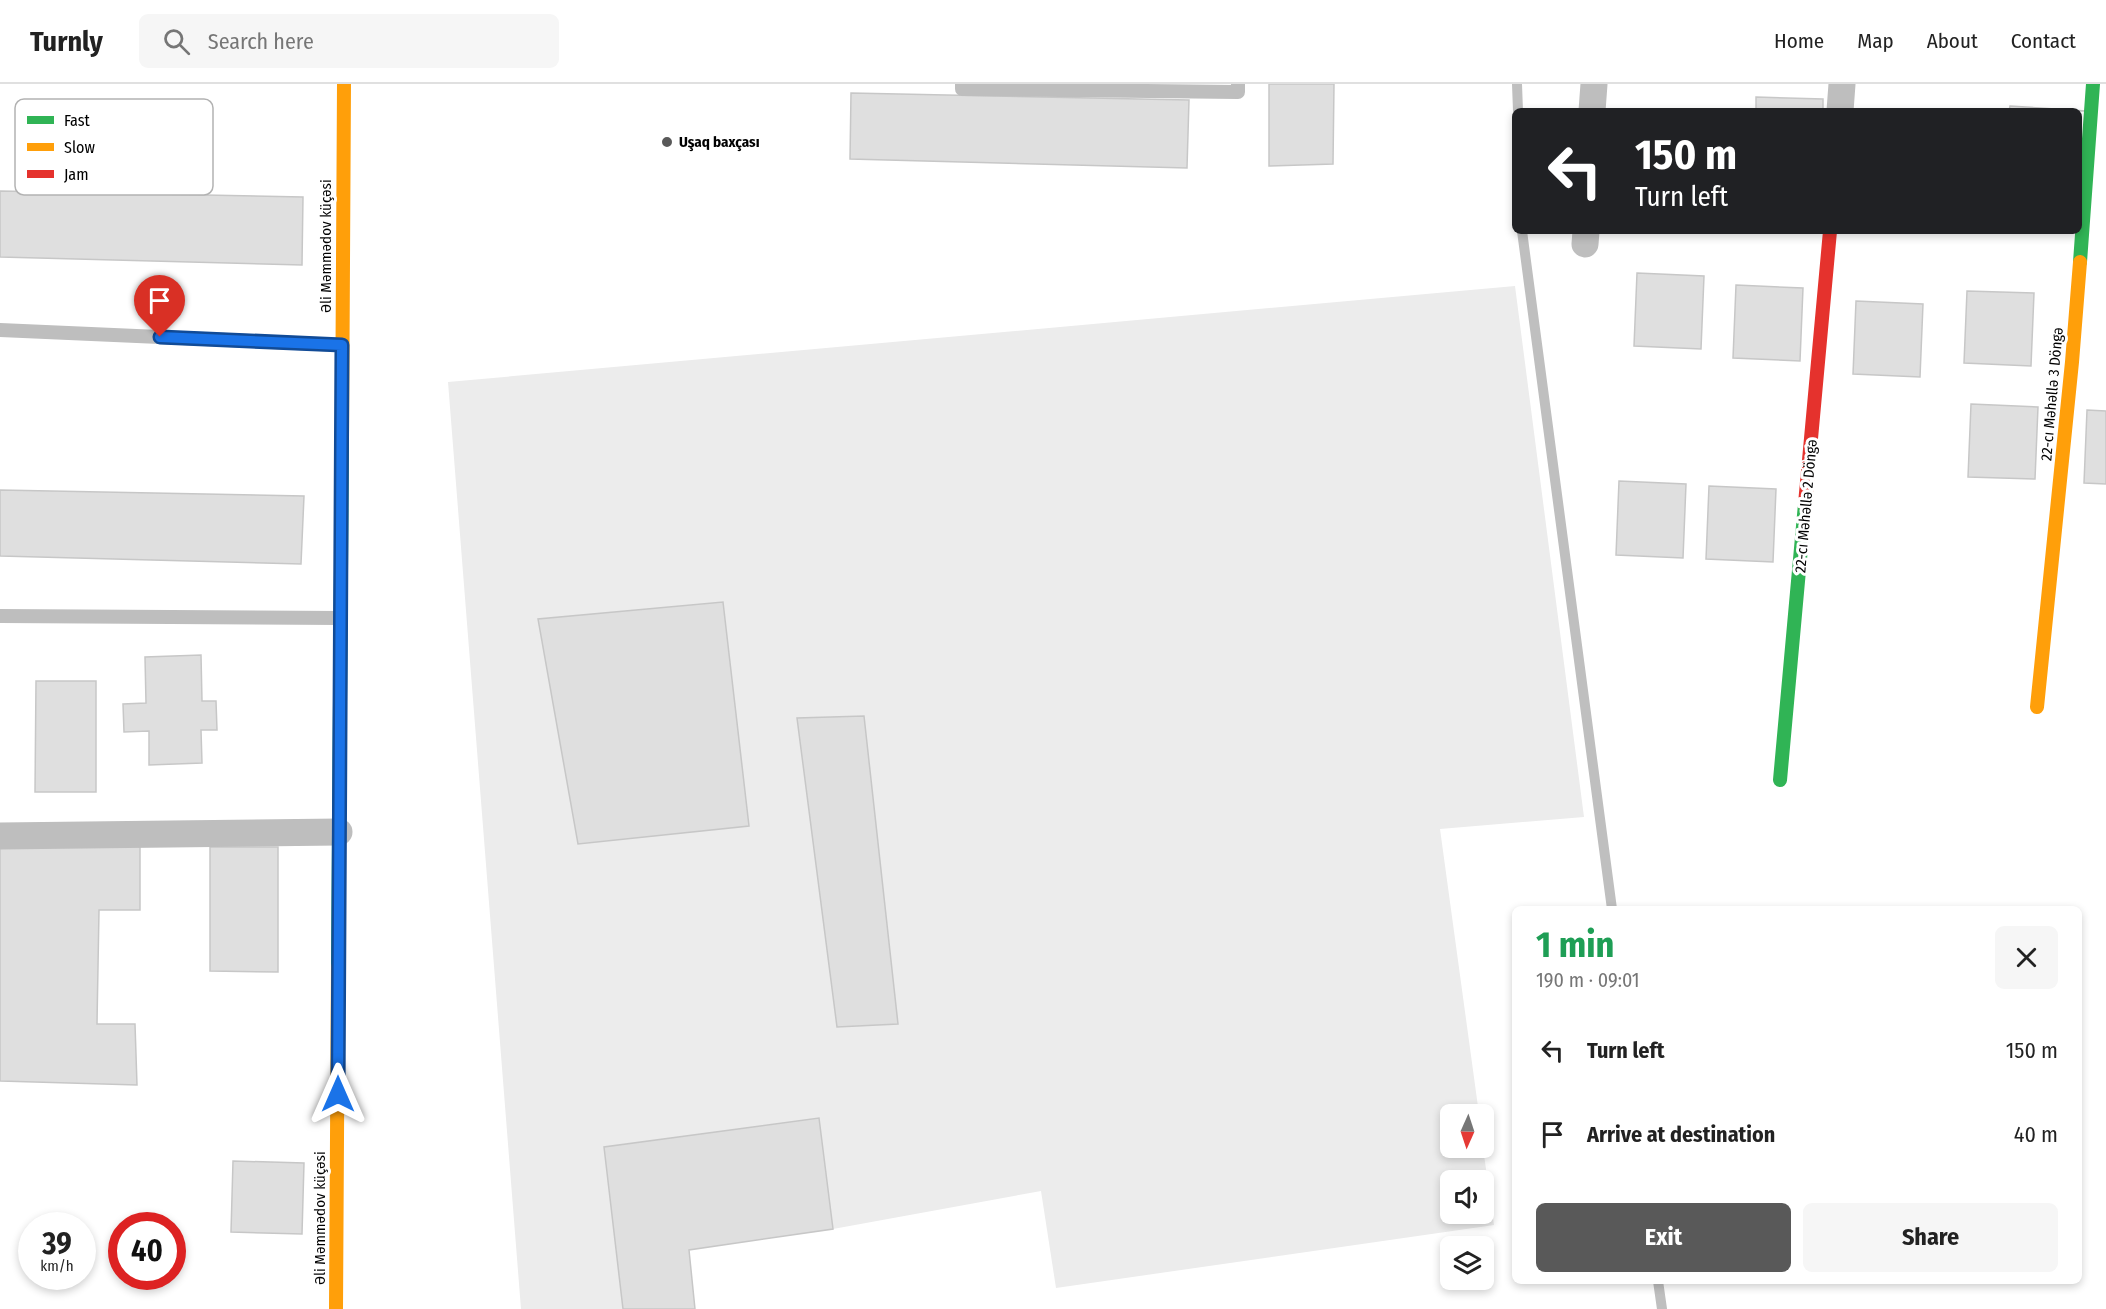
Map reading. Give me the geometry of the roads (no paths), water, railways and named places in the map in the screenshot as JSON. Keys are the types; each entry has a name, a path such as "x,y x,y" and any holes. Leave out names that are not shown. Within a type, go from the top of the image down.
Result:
{"street":[{"name":"Əli Məmmədov küçəsi","path":"336,1309 344,84"},
{"path":"1592,108 1594,84"},
{"path":"1840,108 1842,84"},
{"name":"22-cı Məhəllə 3 Döngə","path":"2082,230 2093,84"},
{"name":"22-cı Məhəllə 2 Döngə","path":"1780,780 1830,234"},
{"name":"22-cı Məhəllə 3 Döngə","path":"2037,707 2072,362 2082,234"},
{"path":"0,836 339,832"}],"lane":[{"path":"962,84 962,89 1238,92 1238,84"},
{"path":"0,330 342,345"},
{"path":"0,616 341,618"}],"waterway":[{"path":"1517,84 1518,108"},
{"path":"1522,234 1612,906"},
{"path":"1658,1284 1662,1309"}],"place":[{"name":"Uşaq baxçası","path":"667,142"}]}
